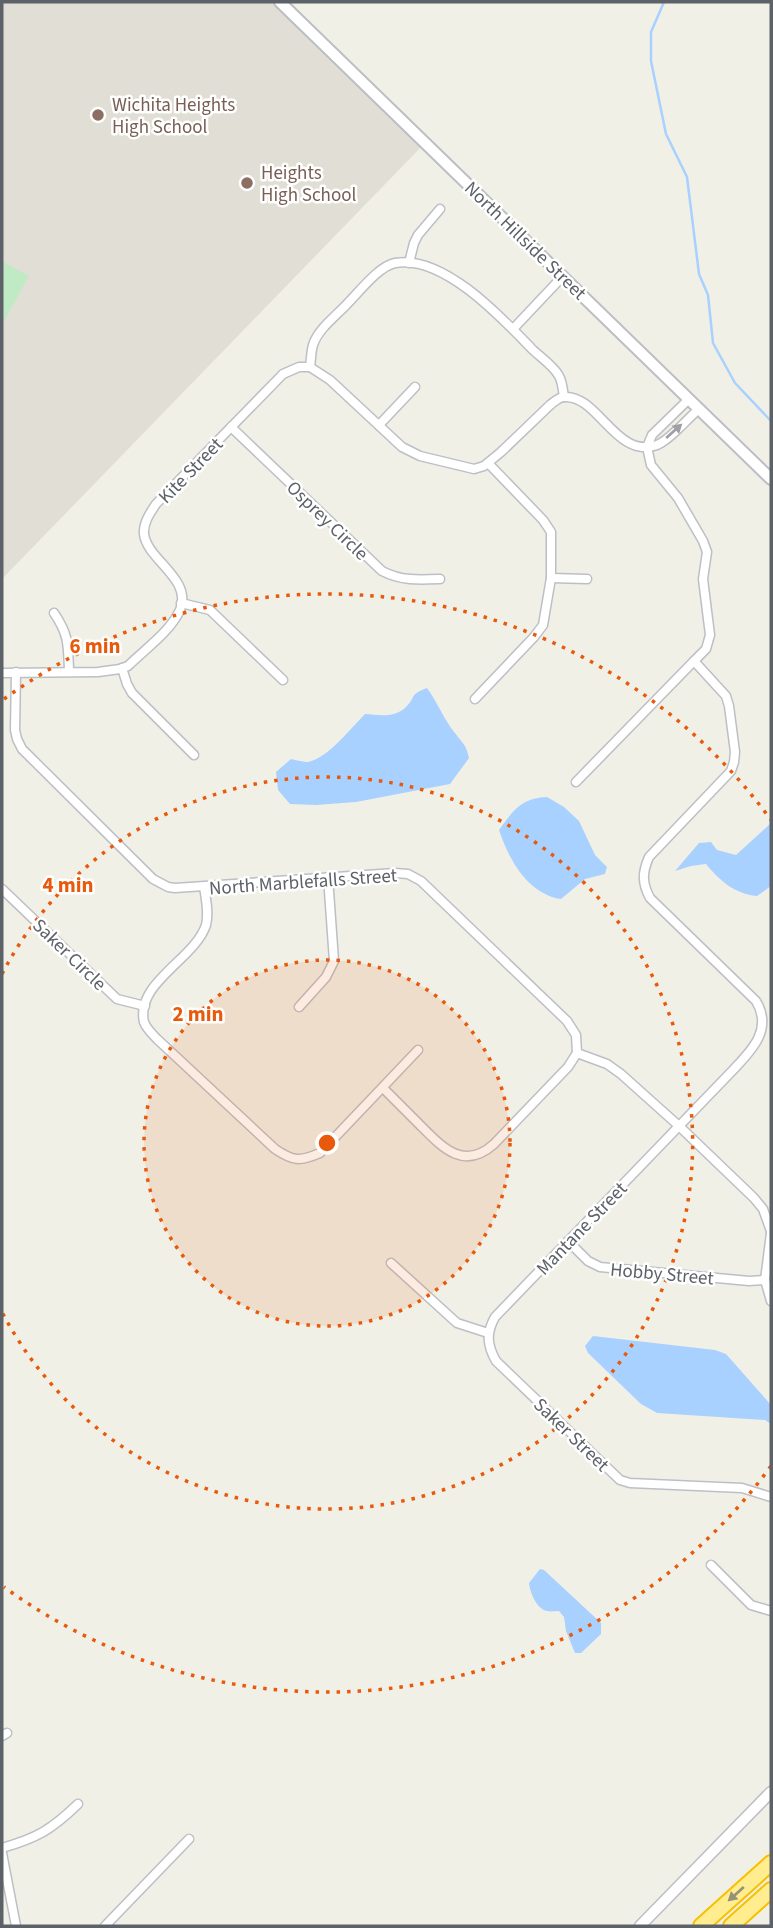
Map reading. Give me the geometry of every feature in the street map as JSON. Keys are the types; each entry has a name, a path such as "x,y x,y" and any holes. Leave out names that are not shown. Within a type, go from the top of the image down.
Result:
{"highway":[{"path":"701,1926 771,1863"},
{"path":"731,1926 771,1890"}],"main road":[{"name":"North Hillside Street","path":"280,2 771,479"}],"street":[{"path":"410,262 418,235 440,209"},
{"path":"564,397 559,376 466,286 455,279 410,262 386,265 330,321 314,341 310,367 330,380 402,447 420,456 474,469 488,463 550,405 564,397 580,400 636,447 660,444 699,409"},
{"path":"513,329 563,276"},
{"name":"Kite Street","path":"181,603 177,582 148,547 144,535 149,514 283,374 289,370 310,367"},
{"path":"379,425 415,387"},
{"path":"576,782 706,649 710,635 703,579 707,552 678,498 651,465 647,447 652,435 689,399"},
{"name":"Osprey Circle","path":"231,427 382,571 409,580 440,579"},
{"path":"475,699 534,637 542,625 551,578 551,532 543,520 488,463"},
{"path":"551,578 586,579"},
{"path":"2,673 98,672 128,666 169,626 181,608 181,603 210,610 283,680"},
{"path":"54,613 68,639 69,671"},
{"path":"694,662 726,696 734,762 731,771 649,857 643,882 650,898 756,1002 767,1027"},
{"path":"122,668 132,693 194,755"},
{"name":"North Marblefalls Street","path":"16,672 16,734 19,744 25,753 153,878 175,888 402,873 419,880 567,1021 576,1035 577,1053"},
{"path":"299,1007 326,977 334,961 328,877"},
{"path":"204,887 207,915 202,933 149,993 145,1006 145,1024 157,1039 275,1149 290,1158 304,1160 320,1153 418,1050"},
{"name":"Saker Circle","path":"2,890 117,999 145,1006"},
{"name":"Mantane Street","path":"488,1333 495,1317 752,1050 767,1027"},
{"path":"383,1088 445,1149 459,1156 474,1156 494,1144 568,1068 577,1053 603,1062 616,1070 679,1126 763,1209 771,1232 765,1280 771,1301"},
{"name":"Hobby Street","path":"568,1241 600,1267 749,1281 765,1280"},
{"path":"391,1263 457,1323 488,1333"},
{"name":"Saker Street","path":"488,1333 489,1348 496,1361 620,1480 643,1484 742,1488 771,1497"},
{"path":"711,1565 751,1605 771,1611"},
{"path":"640,1926 771,1792"},
{"path":"16,1926 2,1850 44,1832 78,1804"},
{"path":"105,1926 189,1839"}],"shaded area":[{"name":"Wichita Heights High School","path":"2,2 280,2 426,142 2,579"}],"green space":[{"path":"2,261 29,276 2,325"}],"water":[{"path":"427,688 465,747 469,758 450,784 356,802 316,805 290,804 278,790 276,772 291,759 308,762 315,760 331,749 365,714 386,715 401,711 417,693"},
{"path":"547,797 564,807 579,821 595,855 607,867 605,874 585,879 561,899 539,890 521,874 508,853 499,830 513,811 524,803"},
{"path":"771,823 771,886 757,896 728,886 706,864 675,871 699,843 711,842 717,850 736,855"},
{"path":"593,1336 715,1350 726,1354 771,1405 771,1424 765,1420 657,1413 641,1404 588,1353 585,1346"},
{"path":"540,1569 601,1623 601,1634 581,1653 575,1653 566,1631 564,1617 559,1611 543,1610 532,1596 529,1583"}],"waterway":[{"path":"664,2 651,32 651,61 666,134 687,177 699,274 708,295 713,343 735,383 771,421"}],"place":[{"name":"Wichita Heights High School","path":"98,115"},
{"name":"Heights High School","path":"247,183"}]}
